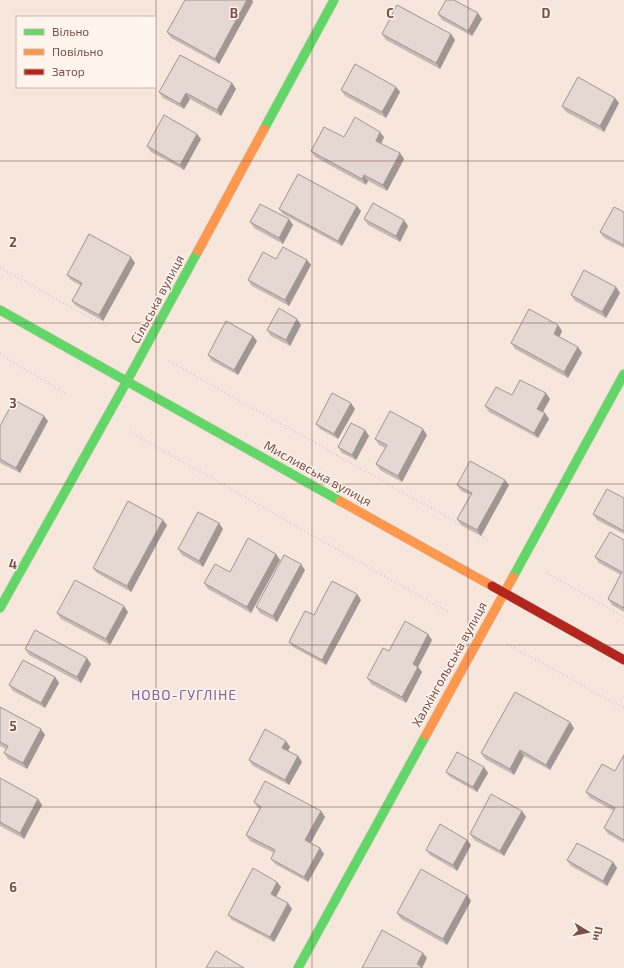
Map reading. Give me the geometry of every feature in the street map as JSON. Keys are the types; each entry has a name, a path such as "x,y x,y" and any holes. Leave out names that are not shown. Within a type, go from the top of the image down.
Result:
{"street":[{"name":"Сільська вулиця","path":"0,608 128,381 334,0"},
{"name":"Мисливська вулиця","path":"0,310 624,660"},
{"name":"Халхінгольська вулиця","path":"298,968 624,374"}],"path":[{"path":"0,268 106,326"},
{"path":"0,354 66,394"},
{"path":"163,358 488,540"},
{"path":"130,432 448,612"},
{"path":"546,573 624,617"},
{"path":"503,642 624,708"}],"shaded area":[{"path":"0,0 624,0 624,968 0,968"}],"building":[{"path":"185,0 247,0 215,59 167,32"},
{"path":"446,0 454,0 478,13 468,31 438,14"},
{"path":"397,5 451,34 436,63 382,34"},
{"path":"180,55 232,83 217,110 186,93 180,104 159,92"},
{"path":"355,64 396,87 382,112 341,90"},
{"path":"578,77 615,98 600,126 562,106"},
{"path":"164,115 197,134 180,165 147,146"},
{"path":"355,117 380,132 376,141 400,153 383,185 364,175 362,179 311,151 324,127 344,137"},
{"path":"298,174 357,206 338,241 279,209"},
{"path":"373,203 404,220 396,236 364,219"},
{"path":"260,204 289,219 279,238 250,222"},
{"path":"614,207 624,212 624,245 600,232"},
{"path":"89,234 131,257 99,315 72,301 82,283 67,275"},
{"path":"283,247 307,260 285,300 248,280 263,252 276,259"},
{"path":"584,270 616,287 602,312 571,295"},
{"path":"279,308 297,319 286,340 267,330"},
{"path":"529,309 558,325 554,334 578,347 564,372 511,343"},
{"path":"226,321 253,336 234,370 208,355"},
{"path":"520,380 546,393 537,409 545,413 534,433 485,406 496,387 512,395"},
{"path":"332,393 351,403 334,434 316,424"},
{"path":"14,400 44,416 16,468 0,459 0,426"},
{"path":"390,411 423,429 398,476 376,464 387,445 375,439"},
{"path":"351,423 365,430 352,455 338,447"},
{"path":"470,461 505,480 477,530 457,519 472,493 457,485"},
{"path":"607,489 624,498 624,531 593,514"},
{"path":"128,501 163,520 127,586 93,568"},
{"path":"198,512 219,523 199,561 178,549"},
{"path":"610,532 624,540 624,608 608,599 622,572 595,557"},
{"path":"248,538 276,554 247,607 204,583 215,564 230,572"},
{"path":"284,555 301,564 273,616 256,607"},
{"path":"75,580 124,606 106,639 57,613"},
{"path":"332,581 357,594 322,660 289,642 305,611 314,615"},
{"path":"405,621 428,634 413,664 418,667 402,697 367,678 383,648 389,651"},
{"path":"35,630 87,658 77,677 25,649"},
{"path":"23,660 55,677 41,703 9,685"},
{"path":"515,692 570,722 546,765 520,750 510,769 481,753"},
{"path":"0,707 41,729 23,763 4,753 8,746 0,742"},
{"path":"265,729 286,741 282,748 298,756 285,780 249,760"},
{"path":"457,752 484,767 473,787 446,772"},
{"path":"624,755 624,840 604,828 615,808 586,792 602,764 615,771"},
{"path":"0,778 38,799 20,833 0,822"},
{"path":"265,781 321,811 305,840 320,848 304,877 271,859 275,850 246,835 261,807 254,802"},
{"path":"491,794 522,811 500,851 470,834"},
{"path":"440,824 467,840 453,865 426,850"},
{"path":"577,843 613,862 603,881 567,860"},
{"path":"253,868 277,882 271,894 288,903 270,937 228,915"},
{"path":"421,869 467,895 443,939 397,913"},
{"path":"382,930 423,953 417,964 423,968 362,968"},
{"path":"216,951 244,968 206,968"}],"traffic: fast":[{"path":"264,129 334,0"},
{"path":"0,608 198,251"},
{"path":"0,310 340,501"},
{"path":"513,577 624,374"},
{"path":"298,968 426,735"}],"traffic: slow":[{"path":"198,251 264,129"},
{"path":"340,501 492,586"},
{"path":"426,735 513,577"}],"traffic: jam":[{"path":"492,586 624,660"}],"district":[{"name":"НОВО-ГУГЛІНЕ","path":"184,694"}]}
